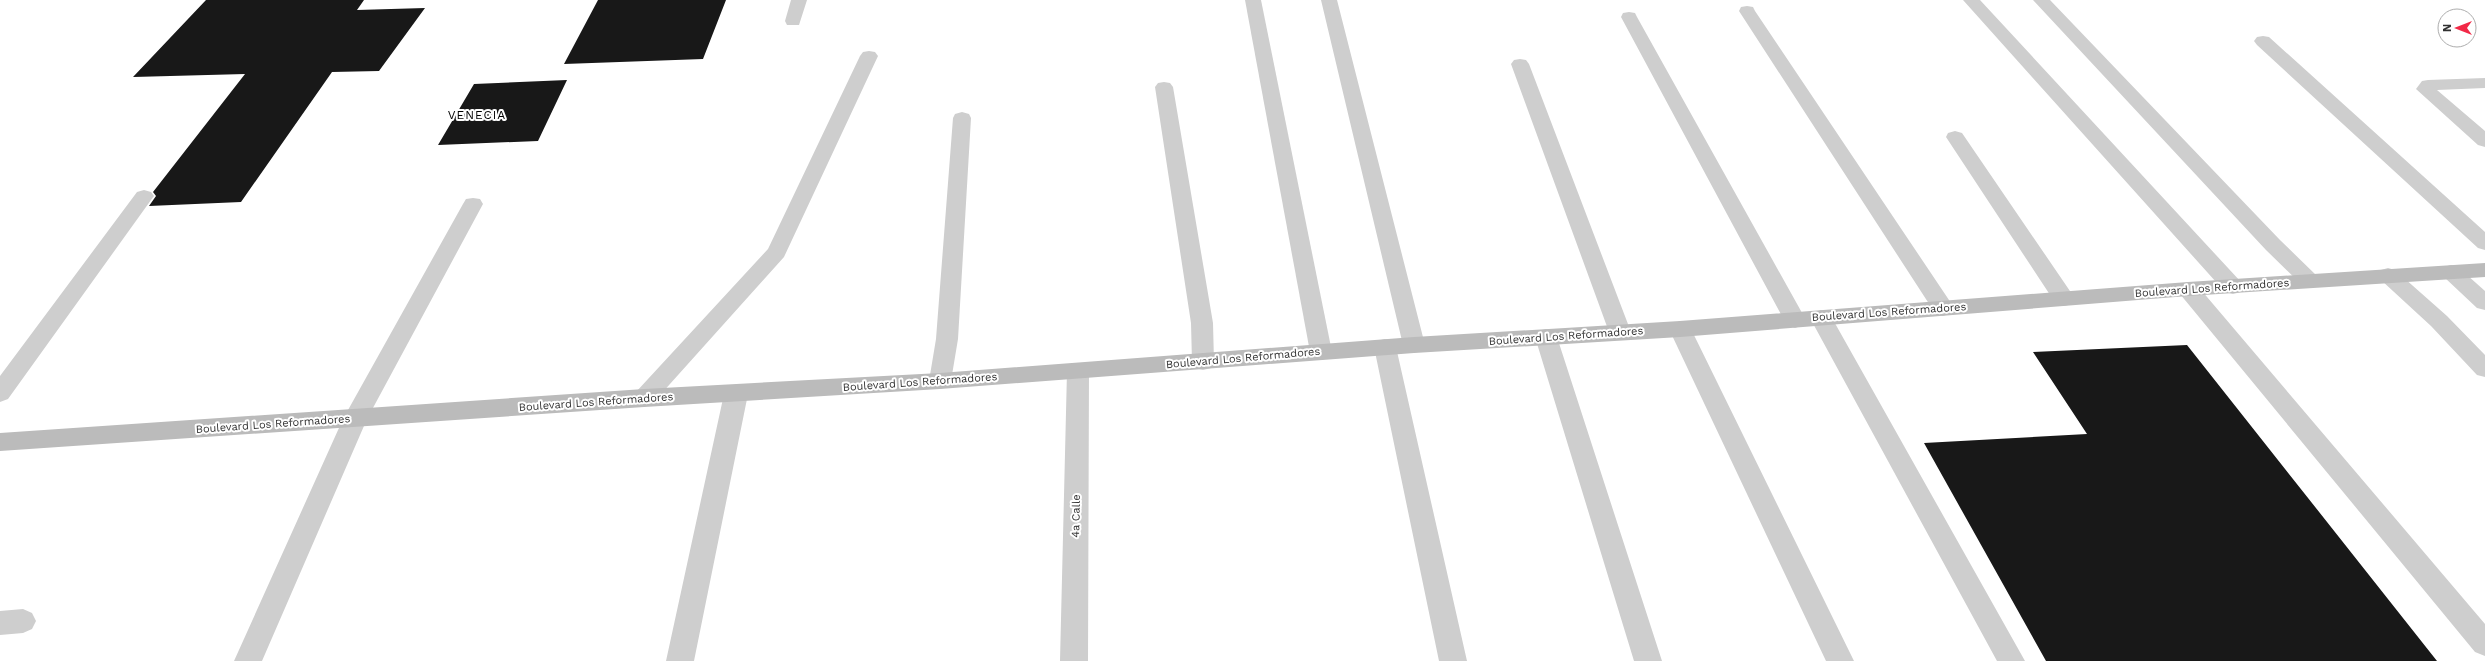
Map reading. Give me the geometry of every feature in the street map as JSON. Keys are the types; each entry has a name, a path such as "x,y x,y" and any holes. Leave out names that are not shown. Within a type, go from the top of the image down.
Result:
{"main road":[{"name":"Boulevard Los Reformadores","path":"0,442 355,419 644,398 736,394 940,381 1385,347 1795,320 2188,289 2388,275 2485,270"}],"street":[{"path":"793,21 799,0"},
{"path":"1253,0 1321,352"},
{"path":"1330,0 1414,345"},
{"path":"1971,0 2233,287"},
{"path":"2041,0 2273,245 2310,281"},
{"path":"1747,11 1943,308"},
{"path":"1629,17 1795,320"},
{"path":"2263,41 2485,244"},
{"path":"644,398 777,252 870,56"},
{"path":"1520,64 1620,332"},
{"path":"2485,83 2428,85 2425,89 2485,141"},
{"path":"1164,87 1202,323 1203,362"},
{"path":"940,381 947,339 962,118"},
{"path":"1955,136 2064,299"},
{"path":"0,393 144,196"},
{"path":"248,661 355,419 473,204"},
{"path":"2451,272 2485,303"},
{"path":"2388,275 2439,321 2485,369"},
{"path":"2188,289 2485,644"},
{"path":"1821,318 2011,661"},
{"path":"1680,328 1840,661"},
{"path":"1546,337 1648,661"},
{"path":"1385,347 1453,661"},
{"name":"4a Calle","path":"1074,661 1078,370"},
{"path":"680,661 736,394"}],"building":[{"path":"206,0 364,0 357,10 425,8 379,71 332,72 241,202 149,206 156,196 153,192 245,74 133,77"},
{"path":"598,0 726,0 703,59 564,64"},
{"path":"567,80 538,141 438,145 474,84"},
{"path":"2187,345 2437,661 2046,661 1924,443 2087,434 2033,352"}],"district":[{"name":"VENECIA","path":"477,115"}]}
